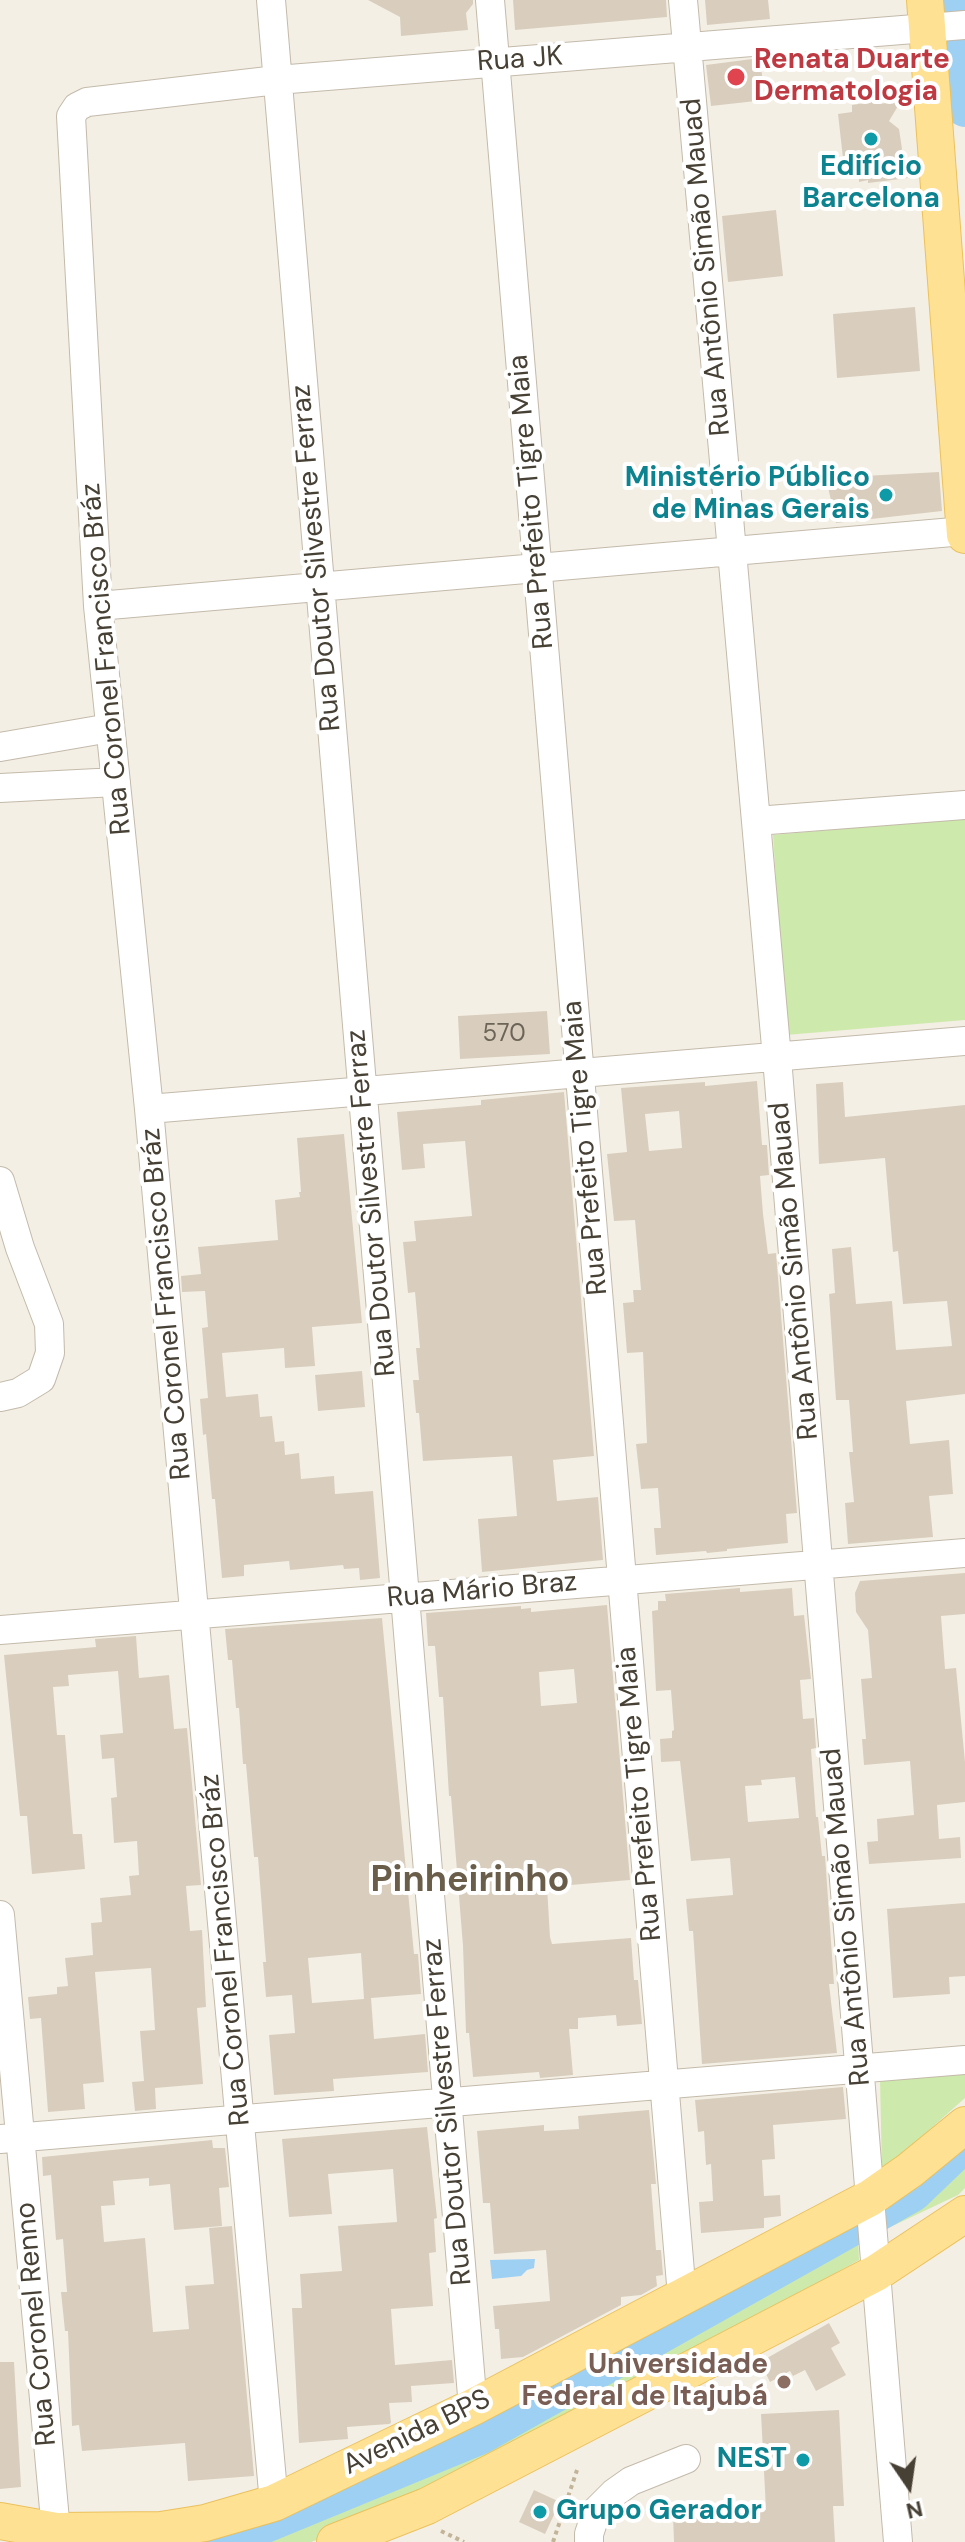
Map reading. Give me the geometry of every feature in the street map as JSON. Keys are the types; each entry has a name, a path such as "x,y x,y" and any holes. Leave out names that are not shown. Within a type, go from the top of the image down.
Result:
{"main road":[{"path":"940,20 965,532"},
{"name":"Avenida BPS","path":"0,2521 56,2536 161,2530 205,2523 274,2503 473,2407 682,2296 871,2206 965,2125"},
{"path":"335,2542 427,2506 874,2260 965,2214"}],"street":[{"name":"Rua Doutor Silvestre Ferraz","path":"271,0 473,2407"},
{"name":"Rua Prefeito Tigre Maia","path":"490,0 682,2296"},
{"name":"Rua Antônio Simão Mauad","path":"683,0 777,1058 898,2542"},
{"name":"Rua JK","path":"77,107 87,102 277,80 687,47 940,20"},
{"name":"Rua Coronel Francisco Bráz","path":"77,107 70,124 98,606 149,1109 242,2119 274,2503"},
{"path":"98,606 965,532"},
{"path":"0,747 110,728"},
{"path":"0,788 116,782"},
{"path":"756,821 965,805"},
{"path":"149,1109 965,1041"},
{"path":"0,1181 20,1248 49,1324 50,1353 41,1379 18,1393 0,1397"},
{"name":"Rua Mário Braz","path":"0,1630 965,1553"},
{"name":"Rua Coronel Renno","path":"0,1915 10,2138 56,2536"},
{"path":"10,2138 965,2060"},
{"path":"589,2542 597,2510 614,2493 631,2481 686,2459"}],"path":[{"path":"553,2542 577,2470"},
{"path":"432,2528 464,2542"},
{"path":"438,2542 441,2532"}],"green space":[{"path":"965,818 965,1020 786,1035 773,835"},
{"path":"965,2070 965,2098 882,2172 880,2080"},
{"path":"965,2135 965,2188 958,2195 884,2230 886,2205"},
{"path":"857,2211 859,2260 617,2395 364,2523 311,2542 125,2542 209,2532"}],"water":[{"path":"535,2259 534,2268 521,2276 492,2279 490,2260"}],"building":[{"path":"368,0 473,0 473,4 466,13 468,30 401,36 400,17"},
{"path":"513,0 666,0 667,17 515,30"},
{"path":"705,0 768,0 770,19 707,25"},
{"path":"760,58 765,100 711,106 706,65"},
{"name":"Edifício Barcelona","path":"878,101 879,104 901,101 889,121 899,129 902,149 896,160 908,178 859,182 859,174 845,176 838,114 852,112 852,105"},
{"path":"776,210 783,276 728,282 722,216"},
{"path":"915,307 920,371 837,378 833,314"},
{"name":"Ministério Público de Minas Gerais","path":"939,472 942,511 836,523 826,478"},
{"path":"547,1011 550,1054 460,1059 458,1016"},
{"path":"757,1081 762,1145 767,1145 769,1175 760,1176 763,1214 768,1254 776,1253 797,1513 786,1514 788,1543 707,1553 656,1555 654,1528 661,1528 658,1488 641,1489 636,1444 647,1443 643,1352 627,1353 623,1303 634,1302 633,1290 641,1290 635,1220 614,1221 607,1154 627,1152 621,1088 705,1082 705,1086","holes":["679,1111 682,1148 649,1151 645,1114"]},
{"path":"843,1082 845,1117 965,1105 965,1394 906,1401 910,1444 949,1440 953,1494 929,1496 933,1537 848,1544 845,1503 854,1502 849,1452 853,1452 849,1400 836,1400 829,1294 835,1293 832,1249 851,1247 856,1304 892,1301 896,1350 952,1346 947,1301 903,1304 898,1251 893,1252 885,1158 819,1164 816,1084"},
{"path":"564,1092 594,1456 553,1460 557,1501 598,1497 603,1560 482,1572 478,1519 517,1516 512,1456 423,1461 413,1380 419,1380 416,1348 420,1348 415,1292 408,1293 403,1242 416,1241 414,1221 472,1216 465,1141 423,1144 425,1168 402,1170 397,1112 481,1105 481,1100"},
{"path":"344,1134 362,1323 312,1327 315,1366 285,1368 284,1348 222,1353 226,1397 258,1394 260,1417 272,1416 275,1442 284,1441 285,1455 299,1453 301,1479 334,1476 335,1494 373,1491 380,1578 360,1580 359,1568 344,1569 343,1565 290,1570 289,1561 244,1565 244,1576 222,1578 215,1499 212,1499 200,1399 208,1398 202,1328 208,1327 205,1291 182,1292 181,1276 201,1274 198,1247 278,1240 275,1200 300,1197 301,1192 297,1138"},
{"path":"362,1371 365,1407 318,1411 315,1375"},
{"path":"965,1573 965,1614 941,1616 945,1669 956,1668 965,1762 965,1802 937,1805 939,1839 960,1837 961,1858 869,1864 867,1842 878,1841 877,1819 914,1815 910,1761 864,1765 862,1739 866,1739 861,1679 872,1678 868,1630 856,1612 855,1593 860,1581"},
{"path":"740,1588 740,1592 792,1588 794,1616 804,1615 811,1679 800,1680 803,1719 814,1718 816,1748 811,1749 816,1817 822,1856 825,1856 834,1984 829,1984 837,2053 702,2064 693,1931 689,1931 686,1899 733,1895 730,1858 691,1861 680,1761 661,1762 660,1739 672,1738 674,1730 671,1690 656,1691 652,1611 658,1610 658,1601 666,1601 665,1594","holes":["795,1777 799,1818 748,1822 745,1786 762,1785 761,1780"]},
{"path":"607,1605 630,1880 547,1887 550,1937 552,1944 631,1938 642,2024 617,2026 616,2015 578,2018 578,2029 569,2029 573,2075 540,2078 539,2072 473,2077 469,2033 466,2033 463,1946 443,1697 439,1697 435,1646 428,1646 426,1613 521,1606 521,1609 531,1608 531,1612","holes":["574,1669 577,1703 541,1706 539,1672"]},
{"path":"382,1618 414,1954 418,1954 421,1994 371,1998 374,2039 425,2034 428,2072 333,2079 334,2091 274,2095 269,2035 295,2033 292,1995 266,1997 258,1857 254,1857 239,1708 236,1708 232,1660 228,1660 225,1629","holes":["361,1953 364,1999 312,2003 308,1958"]},
{"path":"136,1636 139,1678 169,1675 174,1729 187,1728 201,1885 186,1886 190,1931 202,1930 206,2007 197,2008 203,2084 155,2088 156,2109 135,2111 132,2082 144,2081 140,2031 155,2030 151,1968 95,1972 104,2082 83,2084 85,2109 48,2112 41,2018 30,2019 28,1997 57,1994 57,1987 68,1986 65,1958 93,1955 91,1923 102,1922 100,1898 131,1895 129,1876 139,1875 137,1841 114,1843 111,1798 117,1797 114,1758 102,1759 100,1735 123,1733 118,1671 68,1675 69,1686 53,1687 57,1735 65,1735 73,1834 82,1834 85,1869 32,1874 27,1816 20,1816 4,1655 96,1647 95,1639"},
{"path":"965,1903 965,1976 949,1977 950,1994 893,1998 887,1909"},
{"path":"843,2087 846,2119 773,2125 775,2159 762,2160 764,2196 780,2195 781,2216 764,2218 764,2228 701,2233 699,2202 713,2201 711,2164 706,2165 704,2131 698,2132 695,2100"},
{"path":"649,2110 656,2184 651,2184 656,2250 661,2250 663,2275 656,2276 657,2286 641,2295 621,2297 621,2305 523,2357 501,2359 499,2329 495,2329 493,2306 550,2301 546,2250 494,2254 490,2203 483,2203 477,2131 544,2125 544,2131 579,2129 578,2116"},
{"path":"427,2127 437,2218 434,2219 436,2252 429,2253 433,2306 391,2309 395,2365 452,2360 454,2383 411,2386 412,2402 389,2403 389,2424 347,2427 348,2439 299,2443 292,2308 302,2308 300,2274 342,2271 338,2226 397,2222 393,2169 328,2174 332,2214 289,2217 282,2139"},
{"path":"212,2140 213,2148 225,2148 229,2187 219,2188 222,2226 174,2230 170,2184 149,2186 149,2178 113,2181 115,2205 101,2206 104,2242 145,2238 153,2332 189,2329 185,2286 214,2284 209,2228 232,2226 254,2476 188,2481 185,2443 82,2451 79,2425 72,2426 68,2331 65,2331 61,2292 67,2292 63,2239 56,2240 51,2175 43,2176 42,2157"},
{"path":"829,2323 840,2343 831,2348 846,2375 816,2391 805,2370 793,2376 790,2371 770,2382 760,2362"},
{"path":"0,2362 14,2362 21,2487 0,2489"},
{"name":"NEST","path":"839,2410 844,2506 833,2506 835,2542 674,2542 673,2516 766,2510 761,2414"},
{"name":"Grupo Gerador","path":"534,2490 560,2502 545,2534 519,2522"}],"waterway":[{"path":"956,0 965,107"},
{"path":"219,2542 479,2435 912,2192 957,2149"}],"place":[{"name":"Renata Duarte Dermatologia","path":"736,77"},
{"name":"Edifício Barcelona","path":"871,139"},
{"name":"Ministério Público de Minas Gerais","path":"886,495"},
{"name":"Universidade Federal de Itajubá","path":"784,2382"},
{"name":"NEST","path":"803,2460"},
{"name":"Grupo Gerador","path":"540,2512"}],"district":[{"name":"Pinheirinho","path":"470,1882"}]}
